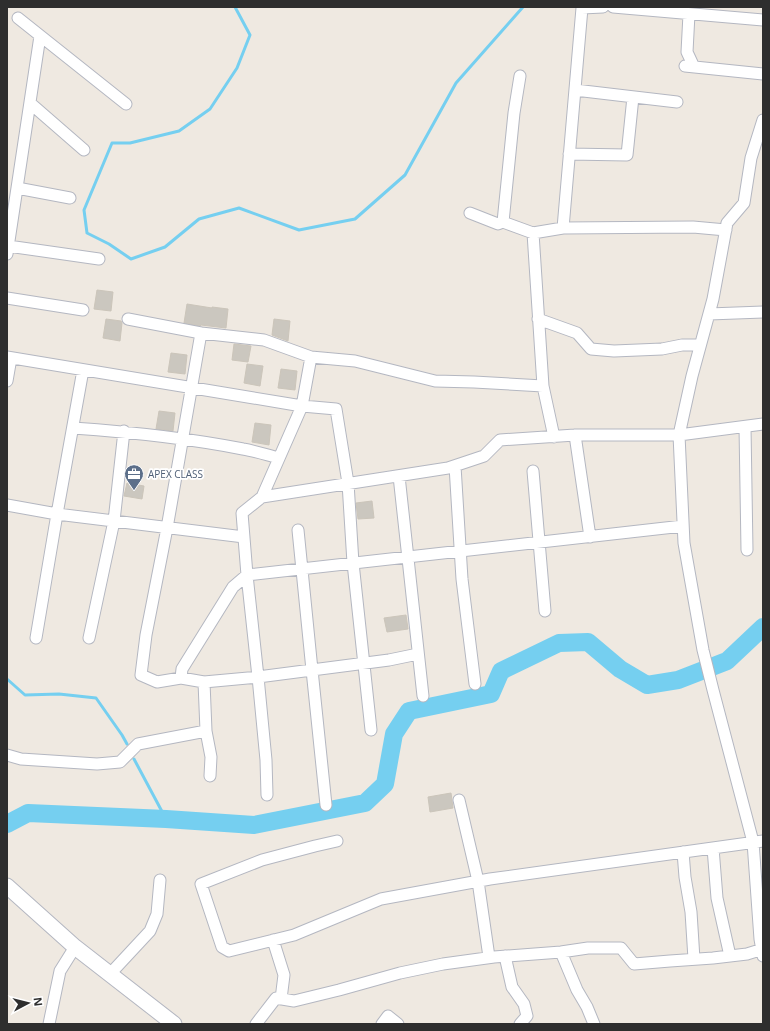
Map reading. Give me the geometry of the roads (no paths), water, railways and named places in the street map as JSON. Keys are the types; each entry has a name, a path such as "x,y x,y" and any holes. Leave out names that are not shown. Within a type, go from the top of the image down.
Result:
{"street":[{"path":"563,228 582,8 603,7"},
{"path":"613,7 763,20"},
{"path":"689,14 687,52 690,66 763,74"},
{"path":"18,18 126,104"},
{"path":"40,36 8,250 99,259"},
{"path":"503,222 514,113 520,76"},
{"path":"575,90 677,102"},
{"path":"569,154 627,155 633,97"},
{"path":"30,103 84,150"},
{"path":"256,1024 276,998 294,1001 400,973 443,964 588,948 621,948 634,964 763,952 760,932 758,842 713,690 703,650 684,543 680,435 692,376 713,299 727,223 744,204 751,158 763,120"},
{"path":"17,188 70,198"},
{"path":"470,213 498,224 503,222 533,233 563,228 693,227 726,230"},
{"path":"533,233 543,386 554,437"},
{"path":"7,298 83,310"},
{"path":"709,314 763,312"},
{"path":"128,320 201,333 264,340 311,357 355,361 435,380 543,386"},
{"path":"538,320 577,333 591,349 614,351 662,349 682,345 700,345"},
{"path":"201,333 167,528 146,635 141,675 157,682 181,678 204,682 258,677 389,660 418,654"},
{"path":"267,795 266,760 242,513 262,497 302,406 311,357"},
{"path":"7,382 9,358 302,406 336,409 348,484 353,563 365,663 371,730"},
{"path":"36,638 83,370"},
{"path":"262,497 448,468 484,456 500,440 575,435 680,435 763,424"},
{"path":"745,426 747,550"},
{"path":"73,428 124,431 182,439 244,449 279,458"},
{"path":"89,638 114,521 124,431"},
{"path":"575,435 590,536"},
{"path":"455,466 462,579 475,684"},
{"path":"533,471 545,611"},
{"path":"400,476 423,696"},
{"path":"7,505 57,514 244,537"},
{"path":"181,678 182,669 233,587 247,575 683,526"},
{"path":"298,530 326,805"},
{"path":"204,682 206,731 211,757 210,776"},
{"path":"7,755 21,759 104,764 120,762 138,744 206,731"},
{"path":"459,800 478,881 489,958"},
{"path":"337,841 262,860 201,884 222,947 229,951 294,935 381,899 478,881 758,842"},
{"path":"713,848 717,898 730,956"},
{"path":"683,852 685,877 691,912 694,959"},
{"path":"110,974 150,931 157,914 160,880"},
{"path":"7,886 75,947 174,1024"},
{"path":"273,940 284,975 281,999"},
{"path":"49,1024 60,971 75,947"},
{"path":"561,952 577,990 587,1007 594,1024"},
{"path":"505,956 512,987 524,1004 527,1016 520,1024"},
{"path":"382,1024 388,1016 398,1024"}],"waterway":[{"path":"235,7 250,35 237,68 210,109 179,131 130,143 112,143 84,210 87,233 109,244 131,259 165,247 199,219 239,208 299,230 355,219 405,175 456,83 523,7"},
{"path":"7,824 28,813 166,819 254,825 365,803 385,784 394,734 409,711 491,694 501,671 559,643 588,642 620,669 647,685 678,680 727,661 763,627"},
{"path":"7,679 25,695 59,694 96,698 127,744"},
{"path":"134,759 166,819"}],"place":[{"name":"APEX CLASS","path":"134,491"}]}
